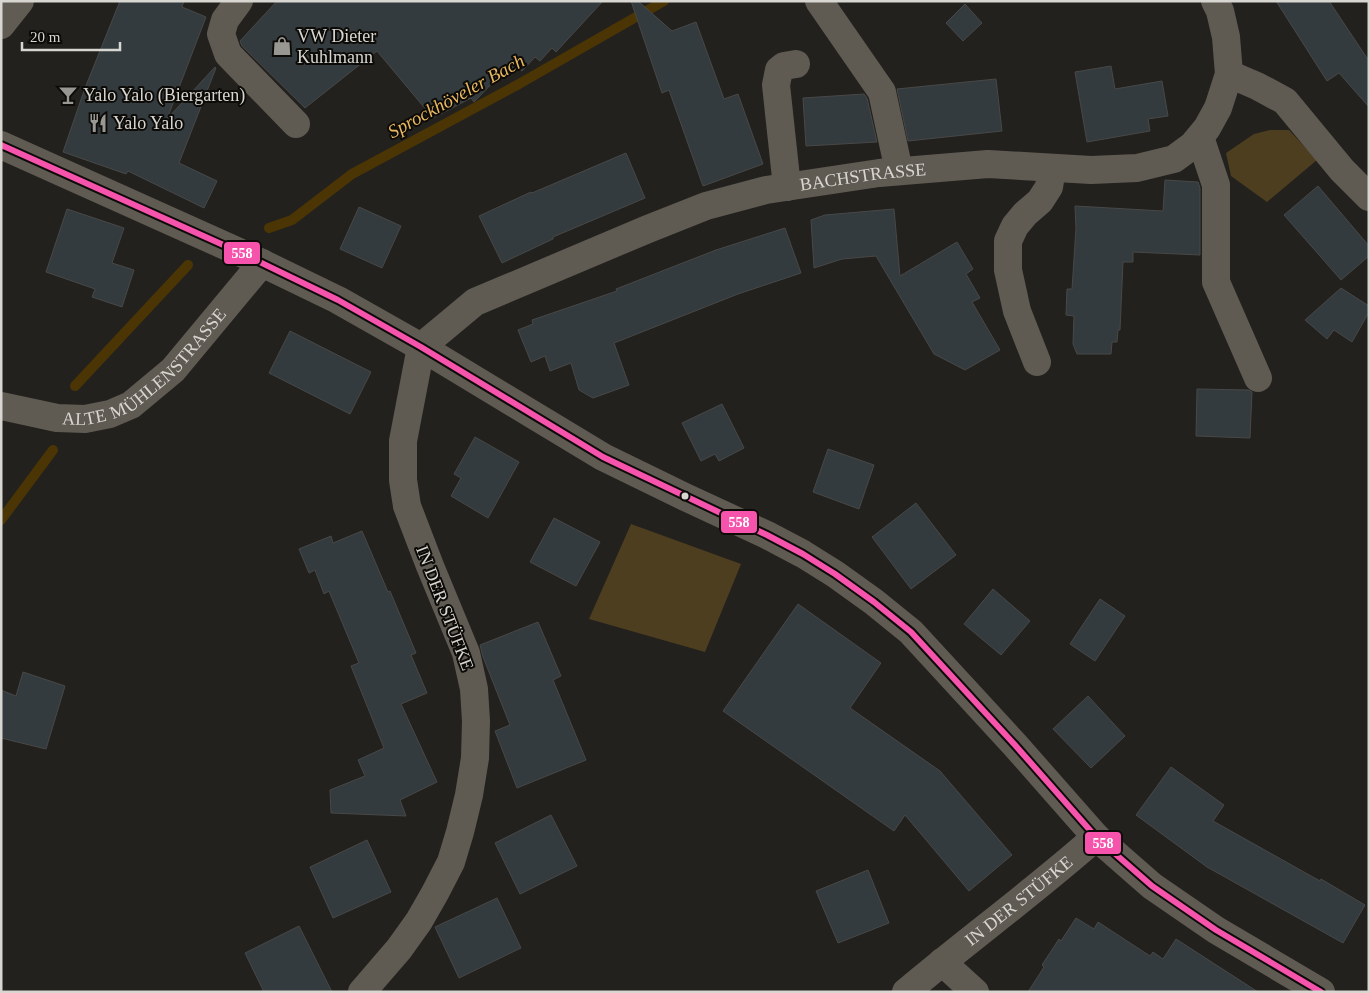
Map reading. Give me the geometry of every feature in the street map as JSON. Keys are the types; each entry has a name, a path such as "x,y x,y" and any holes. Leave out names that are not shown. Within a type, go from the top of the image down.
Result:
{"main road":[{"path":"1,25 20,1"}],"street":[{"path":"239,1 225,20 221,34 228,54 296,124"},
{"path":"819,1 882,92 899,171"},
{"name":"BACHSTRASSE","path":"421,347 475,302 639,232 706,206 766,190 899,171 988,164 1091,170 1137,168 1165,162 1180,156 1193,145 1207,128 1218,108 1229,74 1223,4"},
{"path":"787,187 776,84 779,70 784,66 796,64"},
{"path":"1229,74 1258,86 1285,101 1342,170 1369,197"},
{"path":"1200,137 1216,185 1216,282 1258,378"},
{"path":"1,145 262,263 338,300 421,347 603,457 803,554 835,574 911,632 1096,837 1152,886 1216,930 1321,992"},
{"path":"1037,362 1017,311 1008,270 1008,241 1015,226 1040,201 1049,187 1052,168"},
{"name":"ALTE MÜHLENSTRASSE","path":"1,406 57,418 85,419 110,414 131,406 173,370 262,263"},
{"name":"IN DER STÜFKE","path":"362,992 399,949 419,921 436,893 451,862 469,795 475,758 476,721 474,689 466,653 406,506 403,480 403,441 421,347"},
{"name":"IN DER STÜFKE","path":"906,992 1056,872 1096,837"},
{"path":"942,962 975,992"}],"shaded area":[{"path":"1270,130 1289,130 1317,160 1267,202 1231,176 1226,153 1254,134"},
{"path":"631,524 741,564 705,652 589,619"}],"building":[{"path":"120,1 184,1 182,7 206,17 167,119 215,67 179,163 217,181 204,208 128,171 126,174 63,152 85,88"},
{"path":"277,1 603,1 556,52 552,48 540,61 535,57 522,71 517,67 508,77 502,73 474,102 471,98 433,118 377,51 305,108 242,46 240,41"},
{"path":"631,1 638,1 672,31 696,22 724,99 738,94 763,164 703,186 669,90 662,93"},
{"path":"1276,1 1329,1 1369,61 1369,107 1339,73 1327,81"},
{"path":"965,4 982,23 963,41 946,23"},
{"path":"1111,66 1115,89 1162,81 1168,116 1148,119 1150,131 1087,142 1075,72"},
{"path":"996,79 1002,131 908,141 897,89"},
{"path":"864,94 867,98 877,142 806,146 803,98"},
{"path":"626,153 645,198 553,237 553,239 502,263 479,216 531,192"},
{"path":"1165,180 1198,182 1200,188 1200,255 1133,252 1133,262 1123,262 1120,330 1118,330 1117,342 1112,342 1111,354 1077,354 1073,344 1074,316 1066,315 1067,289 1072,289 1076,228 1075,206 1163,211"},
{"path":"1318,186 1369,246 1369,256 1341,280 1284,215"},
{"path":"359,207 401,226 382,268 340,249"},
{"path":"67,209 124,228 112,263 134,270 122,307 92,297 95,289 46,272"},
{"path":"894,209 900,276 957,242 973,269 966,274 980,298 972,302 1000,350 965,370 934,354 876,256 842,259 814,268 811,220 825,215"},
{"path":"785,228 801,273 738,294 614,343 629,385 593,398 579,390 571,363 550,371 545,356 531,362 518,330 533,324 532,320 617,291 616,289 716,250"},
{"path":"1341,288 1369,306 1369,312 1352,342 1334,330 1327,339 1305,320"},
{"path":"290,331 371,372 350,414 269,373"},
{"path":"1197,389 1249,390 1252,392 1250,438 1196,436"},
{"path":"722,404 744,448 719,461 715,454 701,461 682,423"},
{"path":"475,437 519,462 488,518 451,496 461,478 454,474"},
{"path":"828,449 874,465 859,509 813,492"},
{"path":"916,503 956,555 911,589 872,537"},
{"path":"554,518 600,542 576,586 530,562"},
{"path":"362,531 416,653 411,655 427,693 401,704 437,782 400,800 406,816 331,813 330,790 365,776 358,760 384,748 351,666 359,663 329,591 324,594 315,570 309,573 299,549 331,536 333,543"},
{"path":"993,589 1030,621 1001,655 964,624"},
{"path":"1100,599 1125,616 1095,661 1070,644"},
{"path":"798,604 881,663 850,708 940,771 1012,855 969,891 905,815 894,831 723,711"},
{"path":"538,622 561,676 553,680 586,760 517,788 495,731 510,725 480,645"},
{"path":"23,672 65,686 46,749 1,738 1,690 16,696"},
{"path":"1088,696 1125,736 1091,768 1053,729"},
{"path":"1171,767 1224,805 1213,821 1365,905 1343,943 1207,867 1136,815"},
{"path":"551,815 577,866 520,894 495,843"},
{"path":"367,840 391,892 333,918 310,867"},
{"path":"868,870 889,923 838,943 816,891"},
{"path":"497,898 521,948 459,978 435,927"},
{"path":"1076,918 1094,929 1098,922 1150,956 1153,952 1163,959 1176,939 1258,992 1028,992 1044,967 1042,965"},
{"path":"299,926 332,992 264,992 245,953"}],"waterway":[{"name":"Sprockhöveler Bach","path":"269,228 292,220 352,174 519,84 664,1"},
{"name":"Sprockhöveler Bach","path":"75,386 188,265"},
{"name":"Sprockhöveler Bach","path":"1,520 53,450"}],"transit line":[{"name":"558","path":"1,145 239,252 338,300 421,347 603,457 767,535 835,574 911,632 1015,745 1096,837 1152,886 1216,930 1321,992"}],"place":[{"name":"VW Dieter Kuhlmann","path":"282,46"},
{"name":"Yalo Yalo (Biergarten)","path":"68,95"},
{"name":"Yalo Yalo","path":"98,123"}]}
